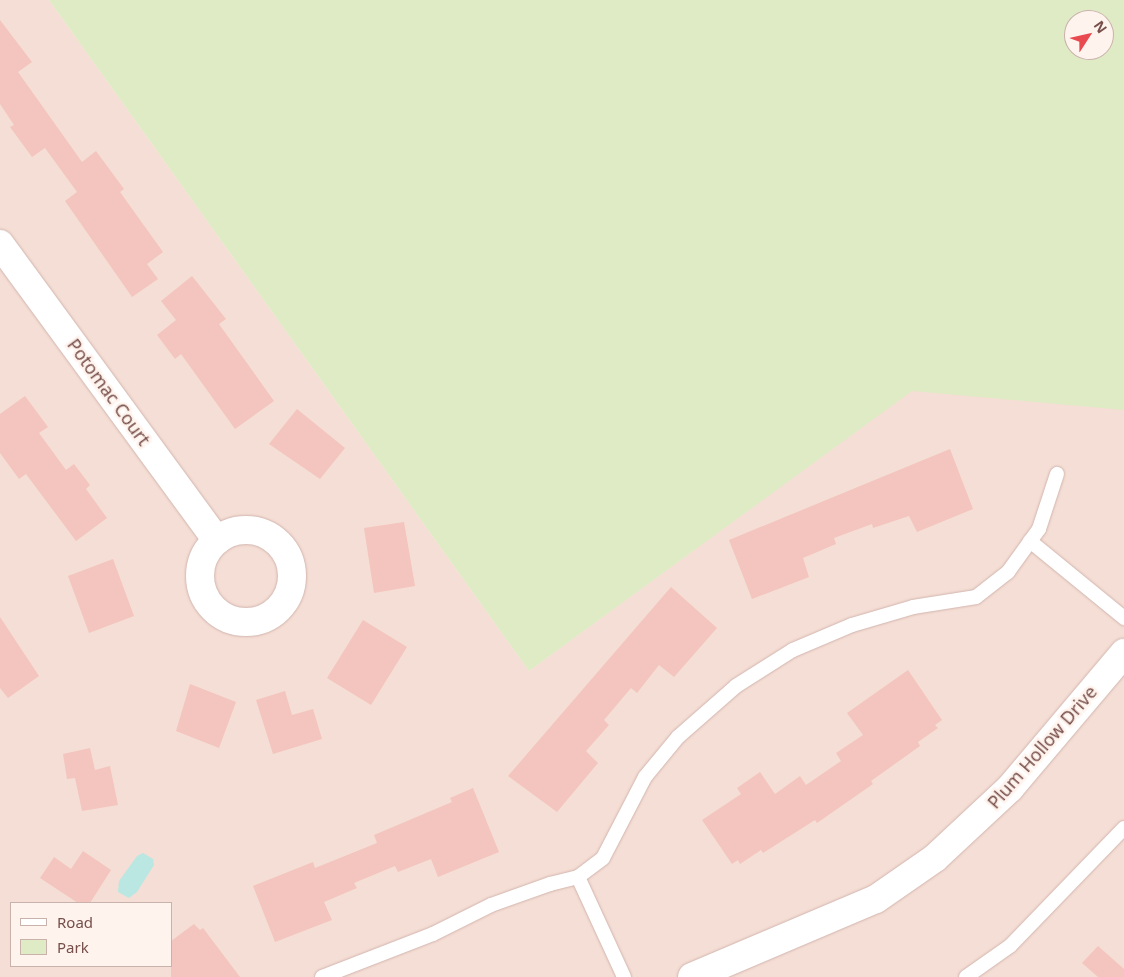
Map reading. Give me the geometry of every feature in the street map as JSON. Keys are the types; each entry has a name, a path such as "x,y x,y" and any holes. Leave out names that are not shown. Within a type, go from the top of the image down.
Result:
{"street":[{"name":"Potomac Court","path":"0,244 217,540"},
{"name":"Plum Hollow Drive","path":"692,977 876,899 935,858 1010,788 1124,653"}],"lane":[{"path":"322,977 433,934 491,905 550,884 578,877 602,858 645,777 678,737 736,686 793,650 852,625 914,607 976,597 1008,572 1039,529 1057,474"},
{"path":"1030,541 1124,618"},
{"path":"966,977 1010,946 1124,828"},
{"path":"578,877 624,977"}],"shaded area":[{"path":"0,0 49,0 529,671 1124,235 1124,977 0,977"}],"green space":[{"path":"49,0 1124,0 1124,410 912,391 529,671"}],"water":[{"path":"143,853 153,859 154,865 137,892 129,898 118,892 119,881 137,856"}],"building":[{"path":"0,20 32,62 18,72 82,162 96,151 124,189 120,192 163,252 147,264 158,279 132,297 65,201 77,192 45,148 32,157 10,127 14,125 0,104"},
{"path":"192,276 226,319 219,324 274,401 235,429 181,354 175,359 157,335 176,320 161,301"},
{"path":"25,396 48,427 39,433 66,470 74,464 90,485 86,489 107,518 76,541 26,474 19,479 0,453 0,414"},
{"path":"297,409 345,448 320,479 269,444"},
{"path":"950,449 973,509 917,532 909,516 873,528 872,524 834,538 836,544 803,558 809,577 752,599 729,540"},
{"path":"404,522 415,586 374,593 364,528"},
{"path":"113,559 134,616 89,633 68,576"},
{"path":"671,587 717,628 674,677 659,665 637,693 631,688 604,720 609,725 586,751 598,763 557,812 508,776"},
{"path":"0,617 39,676 8,698 0,688"},
{"path":"363,620 407,647 371,705 327,678"},
{"path":"908,670 942,720 935,725 938,728 918,742 920,746 871,781 873,784 817,823 815,820 763,853 761,850 740,864 738,860 732,864 702,820 741,794 737,788 760,772 775,794 800,776 806,785 841,761 836,753 863,735 847,713"},
{"path":"190,684 236,702 219,748 176,731"},
{"path":"285,691 292,715 313,709 322,739 273,754 256,700"},
{"path":"90,748 95,770 110,766 118,805 82,811 75,778 67,779 63,754"},
{"path":"473,788 499,852 438,877 431,859 398,872 395,866 354,883 357,888 324,902 332,920 275,942 253,886 313,862 315,868 377,843 374,835 452,802 450,798"},
{"path":"83,851 111,870 91,902 76,902 40,878 54,857 71,869"},
{"path":"194,924 200,930 203,928 240,977 171,977 172,940"},
{"path":"1098,946 1124,969 1124,977 1098,977 1082,963"}]}
